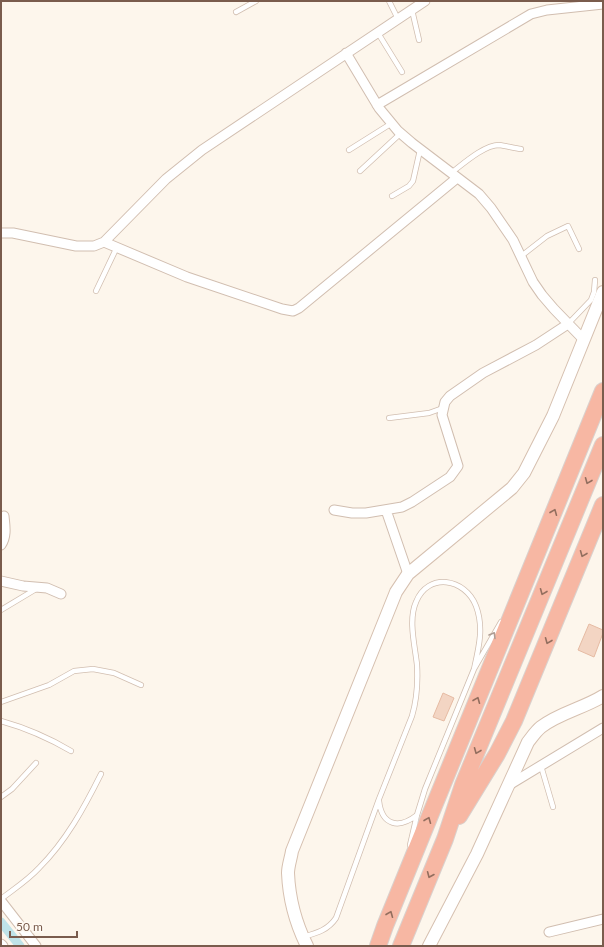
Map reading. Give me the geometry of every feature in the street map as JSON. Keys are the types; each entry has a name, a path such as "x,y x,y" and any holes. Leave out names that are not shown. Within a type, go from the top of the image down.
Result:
{"highway":[{"path":"378,946 603,391"},
{"path":"401,946 445,839 463,785 603,445"},
{"path":"445,839 497,754 514,721 603,505"}],"main road":[{"path":"305,942 293,906 288,872 292,851 396,592 408,574 512,488 524,473 553,416 603,292"},
{"path":"429,946 477,854 528,742 540,728 557,718 601,700"}],"street":[{"path":"1,233 13,233 76,246 94,246 104,242 166,179 202,150 346,53 378,34 425,1"},
{"path":"377,105 531,14 547,10 603,4"},
{"path":"346,53 377,105 401,133 420,150 478,194 491,208 513,240 533,282 542,295 583,339"},
{"path":"104,242 186,277 282,309 293,311 300,308 454,175"},
{"path":"334,510 352,513 366,513 402,507 450,477 458,466 442,415 445,402 450,396 483,373 536,345 568,324"},
{"path":"386,510 408,574"},
{"path":"1,545 5,533 4,516"},
{"path":"1,581 23,586 39,587 61,594"},
{"path":"509,785 603,728"},
{"path":"1,900 36,946"},
{"path":"549,932 603,919"}],"lane":[{"path":"236,12 256,1"},
{"path":"389,1 398,20"},
{"path":"412,10 419,40"},
{"path":"378,34 402,72"},
{"path":"349,150 392,123"},
{"path":"360,171 401,133"},
{"path":"454,175 477,154 491,147 498,145 521,149"},
{"path":"392,196 409,186 413,181 420,150"},
{"path":"520,256 547,236 568,226 579,249"},
{"path":"96,291 117,247"},
{"path":"568,324 591,300 594,292 595,280"},
{"path":"389,418 428,413 443,408"},
{"path":"305,942 328,927 336,918 415,706 417,679 413,631 413,608 419,596 430,585 437,582 452,583 464,589 473,600 478,614 481,630 474,669"},
{"path":"1,610 39,587"},
{"path":"508,612 522,589"},
{"path":"403,882 417,815 425,789 474,669 504,618"},
{"path":"1,702 49,685 74,671 93,669 114,673 141,685"},
{"path":"1,721 29,730 71,751"},
{"path":"1,797 12,789 36,763"},
{"path":"541,766 553,807"},
{"path":"1,900 26,881 51,856 67,835 87,802 100,774"},
{"path":"379,800 382,814 390,822 401,824 408,822 417,815"}],"building":[{"path":"589,624 603,630 594,657 578,650"},
{"path":"443,693 454,698 444,721 433,717"}],"waterway":[{"path":"1,922 20,946"}]}
